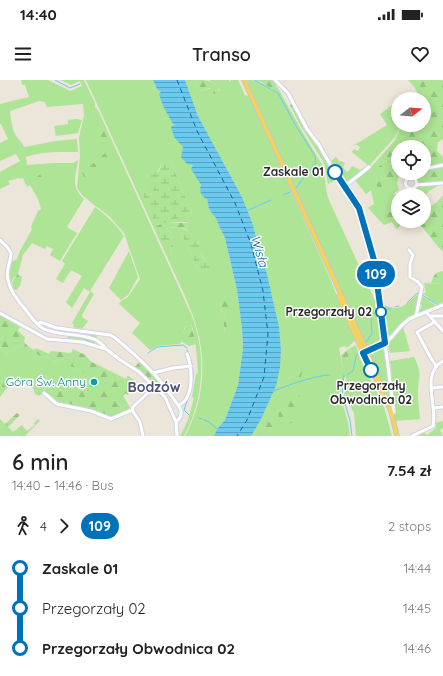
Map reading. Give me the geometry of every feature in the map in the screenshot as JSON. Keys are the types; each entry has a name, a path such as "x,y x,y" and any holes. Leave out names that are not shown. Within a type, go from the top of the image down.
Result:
{"main road":[{"path":"244,80 382,389 392,415 397,436"},
{"path":"333,280 360,347 365,352"}],"street":[{"path":"275,80 288,93 307,129 359,208 378,281 393,405 392,415"},
{"path":"431,168 443,165"},
{"path":"344,187 369,167"},
{"path":"416,185 414,176 406,179 406,184 410,188 416,185 443,183"},
{"path":"0,240 11,253 7,274 10,287 18,300 38,324 43,328 60,334 83,336 94,339 102,344 119,360 139,372 165,397 176,422 177,436"},
{"path":"409,250 413,255 410,264 410,277 422,287 416,316"},
{"path":"365,352 390,340 405,322 443,305"},
{"path":"426,312 443,331"},
{"path":"0,313 47,339 82,342 106,349"},
{"path":"430,316 443,316"},
{"path":"38,324 40,322 58,328 110,335 114,337 141,359 179,405 181,416 176,422"},
{"path":"435,322 417,332 436,366"},
{"path":"52,331 58,328"},
{"path":"58,328 60,334"},
{"path":"179,405 184,403 188,396 191,378 191,366 187,354"},
{"path":"412,436 434,426 432,377 436,366 443,361"},
{"path":"154,373 173,368 191,366"},
{"path":"44,393 57,404 91,411 111,419 132,410 133,407 151,390 154,385"},
{"path":"432,388 443,387"},
{"path":"433,408 443,407"},
{"path":"132,410 140,422 143,436"}],"green space":[{"path":"21,80 48,80 70,91 82,86 80,81 71,85 61,80 84,80 95,103 95,107 98,110 191,314 196,329 201,360 201,376 196,407 184,436 180,436 188,420 194,398 192,397 196,374 198,373 192,325 186,325 180,344 157,346 150,350 132,333 140,323 119,304 128,297 140,279 124,233 110,217 83,196 77,188 80,156 79,138 84,115 83,104 47,107 45,102 39,101 10,111 16,136 24,147 77,139 78,152 45,153 26,157 27,165 73,163 78,160 75,186 84,199 67,227 77,233 60,261 50,255 53,249 47,246 45,249 32,243 23,255 18,274 13,278 11,284 9,273 10,263 17,259 32,229 31,227 38,211 41,209 38,199 30,185 27,187 23,178 8,181 10,184 0,189 0,172 20,161 16,154 0,161 0,143 8,139 0,124 0,104 29,97 25,85 22,85"},
{"path":"86,80 153,80 157,89 161,92 163,106 175,124 174,137 183,146 188,155 201,186 202,194 207,199 209,209 217,220 225,238 237,290 243,348 238,385 225,420 217,429 214,436 185,436 196,411 202,384 202,356 197,329 184,294","holes":["168,158 193,216 190,222 184,223 188,226 186,229 199,243 199,251 207,262 208,261 200,274 178,227 166,228 172,234 174,248 172,248 169,254 140,189 144,189 149,195 153,194 153,180 162,163","220,301 226,308 225,333"]},
{"path":"185,80 196,80 195,88 201,91 211,88 220,91 215,84 209,80 229,80 230,82 231,80 238,80 245,95 249,96 329,276 355,341 347,348 345,346 339,348 343,369 351,352 349,349 356,345 359,356 384,407 392,436 356,436 354,413 346,398 344,398 346,377 343,378 339,404 343,405 350,436 250,436 279,368 281,350 277,319 267,274 252,222 242,197 198,116"},
{"path":"196,80 214,83 217,86 219,94 214,94 211,88 201,91 197,90 195,88"},
{"path":"247,80 259,82 276,92 279,90 323,166 329,200 378,305 381,335 379,341 368,346 364,343 360,331 333,274"},
{"path":"254,80 272,80 279,90 277,92 261,82"},
{"path":"408,80 443,80 443,139 438,142 437,151 443,157 443,183 431,190 431,188 417,188 418,182 416,180 431,180 431,140 395,140 398,132 431,132 431,92 417,92"},
{"path":"292,104 302,124 300,125 290,105"},
{"path":"391,106 391,132 398,132 395,137 369,166 352,152 355,148 355,150 358,151 360,147 356,144 387,125 380,114"},
{"path":"68,120 82,120 78,133 56,136 54,126 68,124"},
{"path":"302,124 325,157 336,180 328,184 323,161 300,125"},
{"path":"104,131 107,138 101,143 97,136"},
{"path":"391,145 392,180 381,187 378,187 373,182 374,174 379,166 388,159 386,154"},
{"path":"389,147 388,159 379,166 376,184 377,186 391,177 391,180 398,180 398,188 391,188 391,216 381,213 378,219 368,208 374,204 371,190 366,194 355,180 371,167"},
{"path":"111,148 115,156 86,180 82,173"},
{"path":"336,157 340,162 345,163 343,167 348,172 352,166 360,170 366,167 346,186 331,161"},
{"path":"168,158 193,216 190,222 168,222 156,226 140,189 144,189 149,195 153,194 153,180 149,175 159,171 162,163"},
{"path":"42,173 45,178 36,183 34,179"},
{"path":"443,195 443,252 423,228 431,228 431,206"},
{"path":"95,207 111,220 124,236 90,291 94,294 82,315 83,318 88,321 82,329 73,327 74,325 72,323 90,292 84,288 72,308 66,302 82,276 71,270 63,283 56,279 65,264 62,261"},
{"path":"383,207 391,212 391,222 384,225 378,219"},
{"path":"164,222 184,223 188,226 186,229 172,228 158,232 156,226"},
{"path":"178,227 194,235 198,241 203,258 207,262 209,261 212,271 200,274"},
{"path":"166,228 172,234 174,248 172,248 169,254 158,232"},
{"path":"129,251 138,277 128,295 121,300 109,288"},
{"path":"443,271 443,284 431,283 436,274"},
{"path":"18,274 22,277 20,286 17,290 14,290 14,278"},
{"path":"424,283 443,284 443,302 438,304 430,300 429,301 437,306 417,314 418,309 421,309 422,305 419,304 422,296 428,300 429,298 423,294 426,292"},
{"path":"418,294 420,295 415,315 410,317 389,338 387,338 382,305 392,308 400,308"},
{"path":"220,301 230,301 233,306 226,308 225,319 228,331 225,333"},
{"path":"0,315 20,326 18,331 25,337 24,342 28,346 25,347 21,345 6,354 0,349"},
{"path":"191,324 196,344 189,346 182,342 182,336 186,325"},
{"path":"403,327 410,351 390,353 388,344"},
{"path":"60,330 98,334 96,339 61,333"},
{"path":"68,336 83,337 95,341 94,344 82,341 67,341"},
{"path":"21,345 25,347 28,346 40,356 57,362 65,357 72,359 71,367 82,372 90,381 87,385 78,379 72,380 62,391 56,386 63,403 96,409 104,414 110,412 116,407 119,410 128,404 130,408 112,418 55,402 43,393 39,396 35,394 33,388 21,382 20,383 16,379 7,388 4,385 2,369 0,372 0,349 6,354"},
{"path":"383,346 393,409 391,409 370,355 370,352"},
{"path":"36,348 49,354 51,351 71,353 73,349 85,355 92,362 126,379 128,376 137,382 128,395 126,393 123,396 128,404 119,410 116,407 110,412 104,414 99,411 68,405 57,400 47,392 52,386 56,386 62,391 74,379 78,379 87,384 90,381 82,372 71,367 72,359 65,357 57,362 35,353 34,350"},
{"path":"349,349 351,352 348,358 349,363 346,370 343,369 341,355"},
{"path":"414,357 419,370 418,394 420,419 396,421 394,416 396,413 390,361"},
{"path":"141,360 172,397 167,393 165,395 141,372 134,368"},
{"path":"301,367 303,368 298,391 300,397 295,422 281,426 278,429 278,433 273,436 260,436 265,427 264,424 266,421 273,423 278,420 279,412 287,411 290,399 289,393 295,386 295,377"},
{"path":"2,369 7,373 4,378 4,385 7,388 0,397 0,372"},
{"path":"17,413 20,415 8,427 5,424"},
{"path":"0,419 13,432 22,425 27,431 35,425 34,423 38,419 40,421 25,436 0,436"},
{"path":"443,421 443,428 440,430 443,436 413,436 424,432 427,435 436,428 436,423"}],"water":[{"name":"Wisła","path":"153,80 185,80 198,116 242,197 252,222 267,274 279,327 281,350 280,367 276,386 260,421 251,436 214,436 217,429 225,420 238,385 243,348 237,290 225,238 217,220 209,209 207,199 201,194 201,185 191,169 193,165 187,164 181,157 183,147 174,137 171,127 175,124 173,124 163,106 159,94 161,92 157,89"}],"waterway":[{"path":"55,80 70,88 80,84"},
{"path":"254,80 278,93 315,156 316,161 314,165 296,188"},
{"path":"283,195 290,192"},
{"path":"246,211 271,200"},
{"path":"407,303 419,293 438,305"},
{"path":"395,307 399,306"},
{"path":"386,310 391,308"},
{"path":"366,342 372,334 371,316 374,313"},
{"path":"148,353 157,347 183,345 187,348"},
{"path":"187,350 193,369 191,388"},
{"path":"347,375 353,371 356,356 358,354"},
{"path":"274,391 302,381 324,375 330,375"},
{"path":"342,397 344,375"},
{"path":"189,415 184,410 190,393"},
{"path":"345,404 350,420 352,436"},
{"path":"204,420 209,422 217,429"}],"ferry route":[{"path":"177,80 197,131 235,203 251,244 263,291 268,334 264,377 247,420 237,436"}],"bus line":[{"name":"109","path":"335,172 359,208 374,260 378,281 385,343 363,353 371,370"}],"place":[{"name":"Zaskale 01","path":"335,172"},
{"name":"Przegorzały 02","path":"381,312"},
{"name":"Przegorzały Obwodnica 02","path":"371,370"},
{"name":"Góra Św. Anny","path":"94,382"}],"district":[{"name":"Bodzów","path":"154,387"}]}
